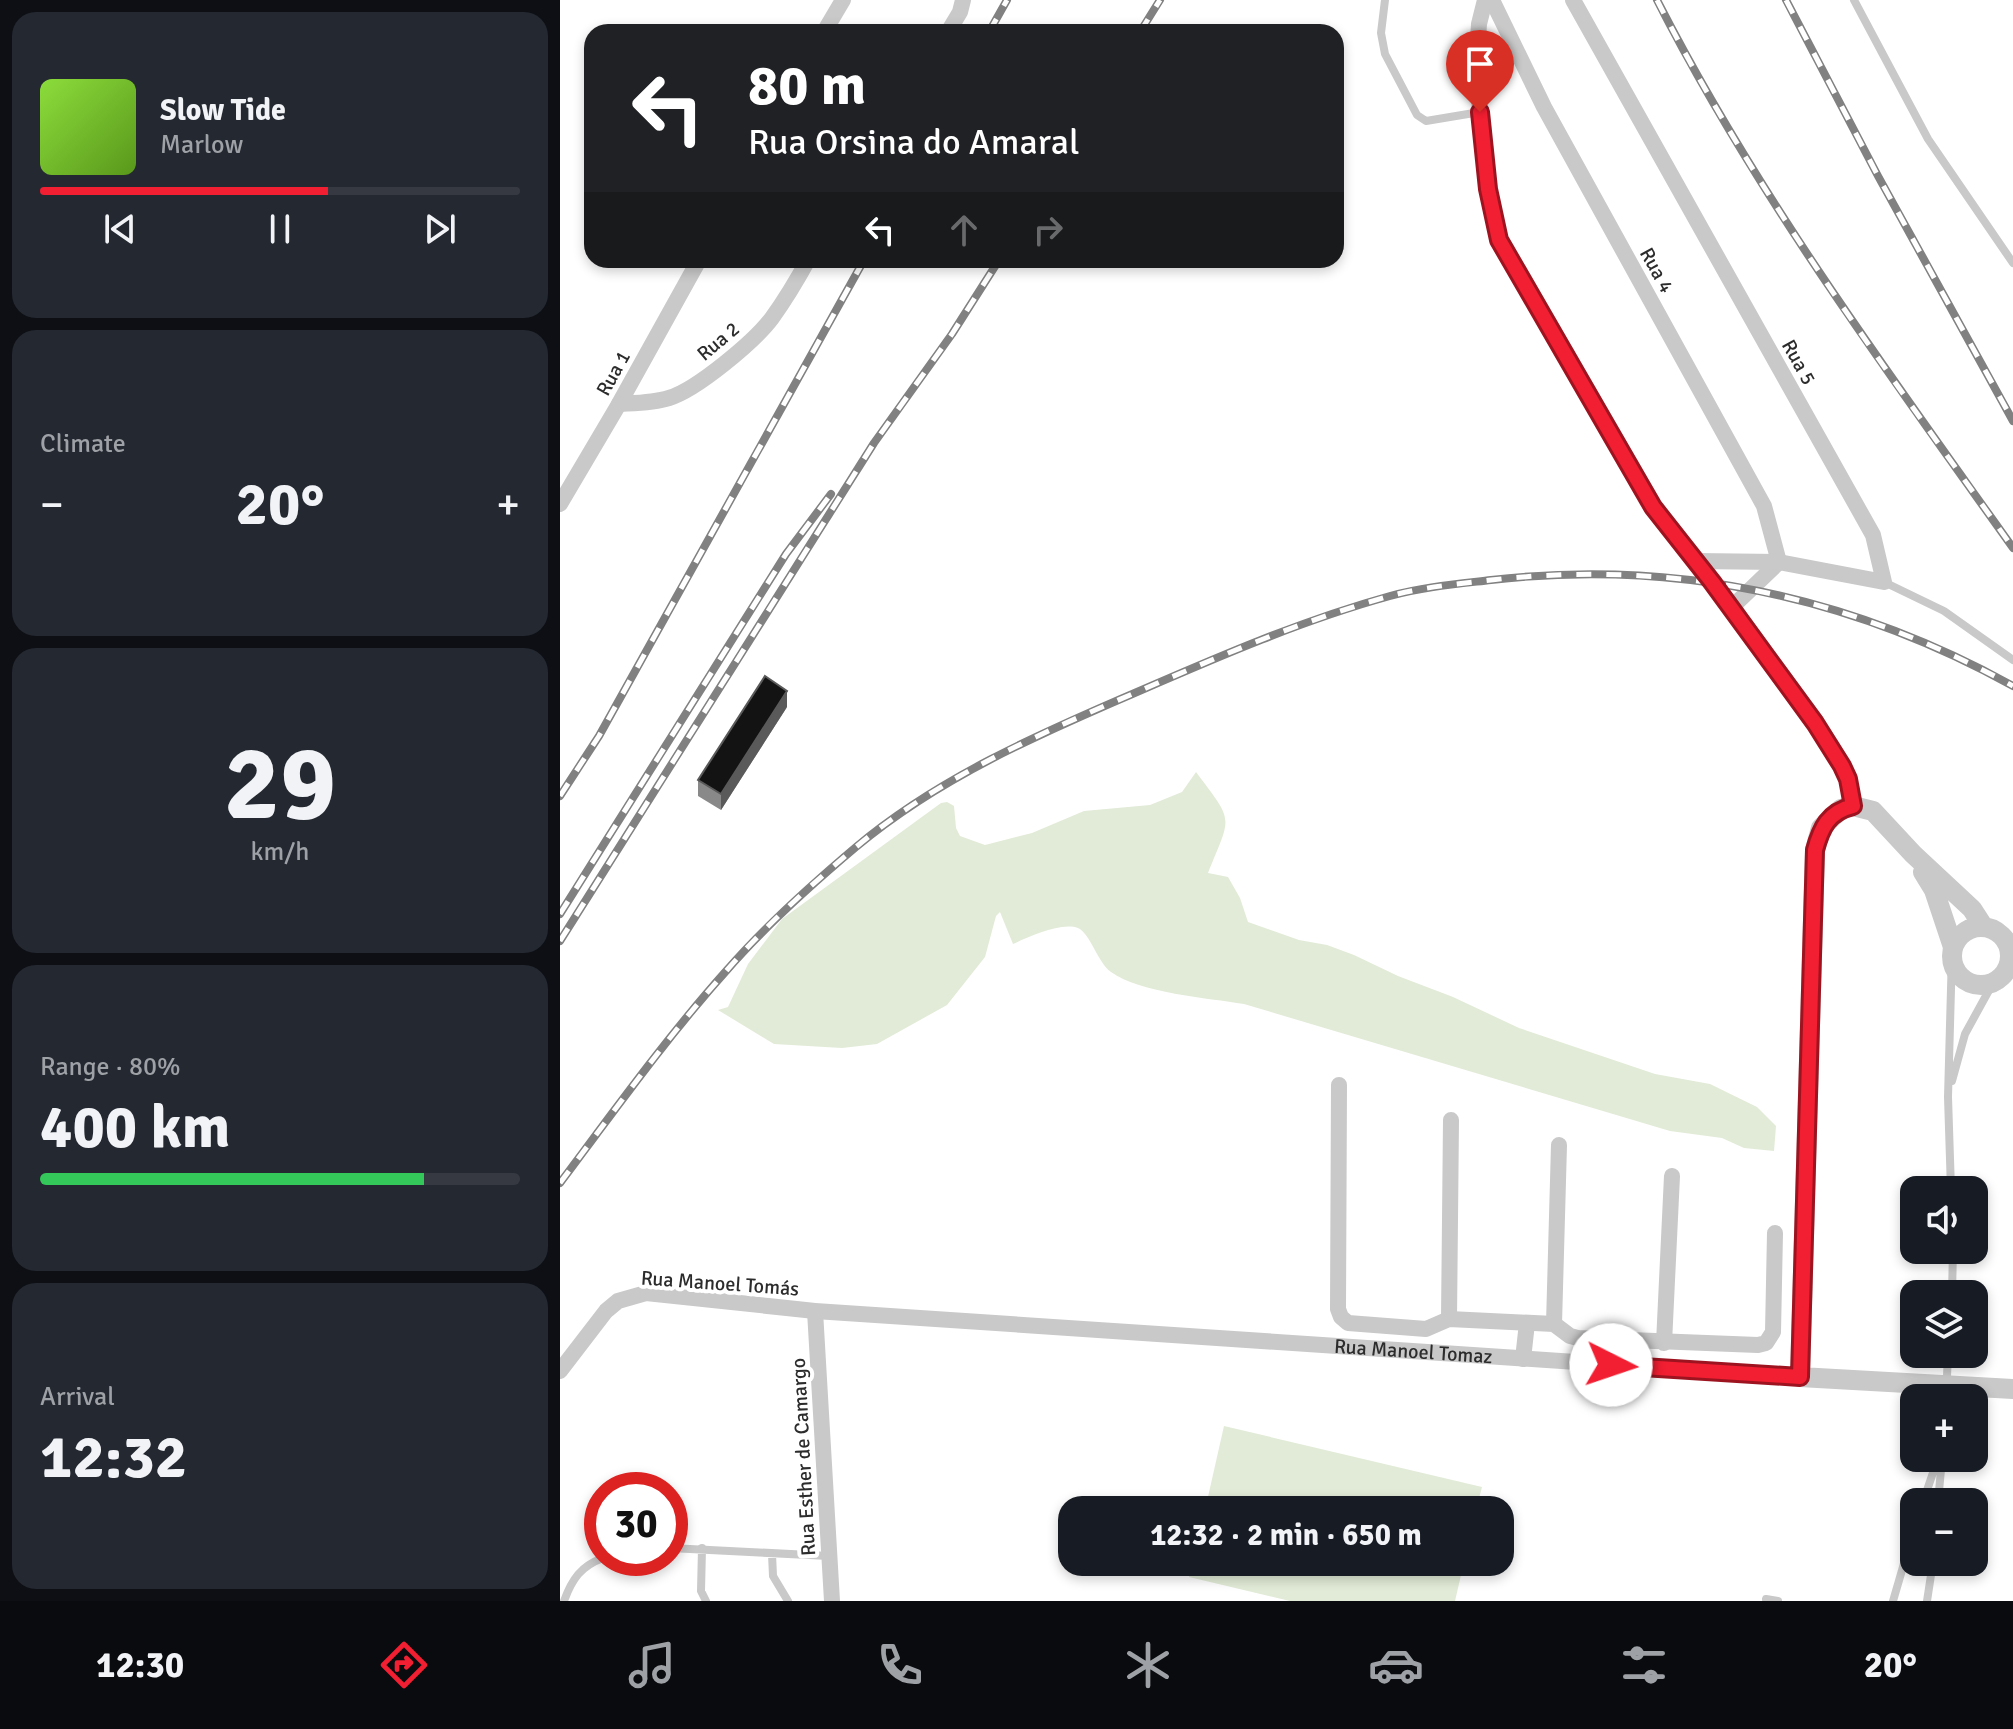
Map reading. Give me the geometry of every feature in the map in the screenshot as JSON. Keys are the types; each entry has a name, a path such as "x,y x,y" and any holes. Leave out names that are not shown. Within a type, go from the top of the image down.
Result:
{"street":[{"path":"829,24 843,0"},
{"path":"953,24 963,0"},
{"path":"1485,0 1479,24 1476,71 1488,189 1499,240 1653,507 1815,723 1842,766 1853,806"},
{"name":"Rua 4","path":"1492,0 1544,107 1764,506 1779,562"},
{"name":"Rua 5","path":"1573,0 1873,535 1884,582"},
{"name":"Rua 1","path":"560,504 695,268"},
{"name":"Rua 2","path":"619,404 667,399 685,392 709,375 760,332 773,317 803,268"},
{"path":"1695,561 1779,562 1884,582"},
{"path":"1730,609 1779,562"},
{"path":"1800,1377 1815,850 1821,828 1841,809 1853,806 1873,811 1913,854 1998,929 2010,949 2007,970 2002,979 1983,985 1964,979 1956,972 1934,890 1913,854"},
{"path":"1952,950 1961,934 1968,929 1998,929"},
{"path":"1339,1085 1338,1309 1348,1323 1426,1329 1449,1319 1554,1324 1578,1338 1758,1345 1766,1343 1773,1332 1775,1233"},
{"path":"1449,1319 1451,1120"},
{"path":"1554,1324 1559,1145"},
{"path":"1664,1343 1672,1176"},
{"name":"Rua Manoel Tomás","path":"560,1371 606,1311 632,1295 646,1293 815,1311"},
{"name":"Rua Manoel Tomaz","path":"815,1311 2013,1389"},
{"name":"Rua Esther de Camargo","path":"815,1311 832,1601"},
{"path":"1523,1359 1527,1323"}],"lane":[{"path":"1385,0 1381,33 1385,54 1417,115 1426,121 1480,112"},
{"path":"1854,0 1928,139 2013,263"},
{"path":"1884,582 1944,611 2013,660"},
{"path":"1951,1176 1948,1097 1952,950"},
{"path":"1948,1097 1965,1034 2002,979"},
{"path":"688,1548 829,1556"},
{"path":"702,1548 701,1591 706,1601"},
{"path":"772,1554 773,1576 788,1601"},
{"path":"564,1601 572,1580 584,1568"},
{"path":"1893,1601 1900,1576"},
{"path":"1927,1601 1931,1576"},
{"path":"1766,1599 1778,1601"}],"green space":[{"path":"1196,772 1217,801 1225,820 1222,840 1208,873 1228,877 1240,898 1248,922 1354,955 1519,1028 1655,1074 1710,1084 1757,1107 1776,1126 1774,1151 1744,1148 1722,1138 1670,1131 1244,1004 1175,994 1139,985 1106,968 1078,928 1062,927 1013,944 1000,912 996,916 985,957 947,1005 877,1044 842,1048 774,1044 718,1010 728,1007 748,964 782,919 941,803 954,806 960,836 985,845 1032,833 1084,811 1150,805 1182,792"},
{"path":"1224,1426 1482,1487 1480,1496 1208,1496"},
{"path":"1461,1576 1455,1601 1290,1601 1189,1577"}],"building":[{"path":"765,676 787,691 721,794 698,780"}],"railway":[{"path":"994,24 1007,0"},
{"path":"1145,24 1160,0"},
{"path":"1657,0 1737,143 1780,212 1871,348 2013,548"},
{"path":"1786,0 1878,176 2013,421"},
{"path":"560,796 599,736 860,268"},
{"path":"560,941 874,443 952,334 994,268"},
{"path":"560,914 786,554 831,494"},
{"path":"560,1183 662,1048 742,953 806,891 888,822 955,779 1027,741 1199,665 1325,616 1402,593 1491,580 1560,575 1628,575 1694,581 1760,591 1825,607 1951,655 2013,686"}],"route":[{"path":"1480,112 1488,189 1499,240 1653,507 1815,723 1842,766 1853,806 1831,816 1821,828 1815,850 1800,1377 1611,1365"}]}
